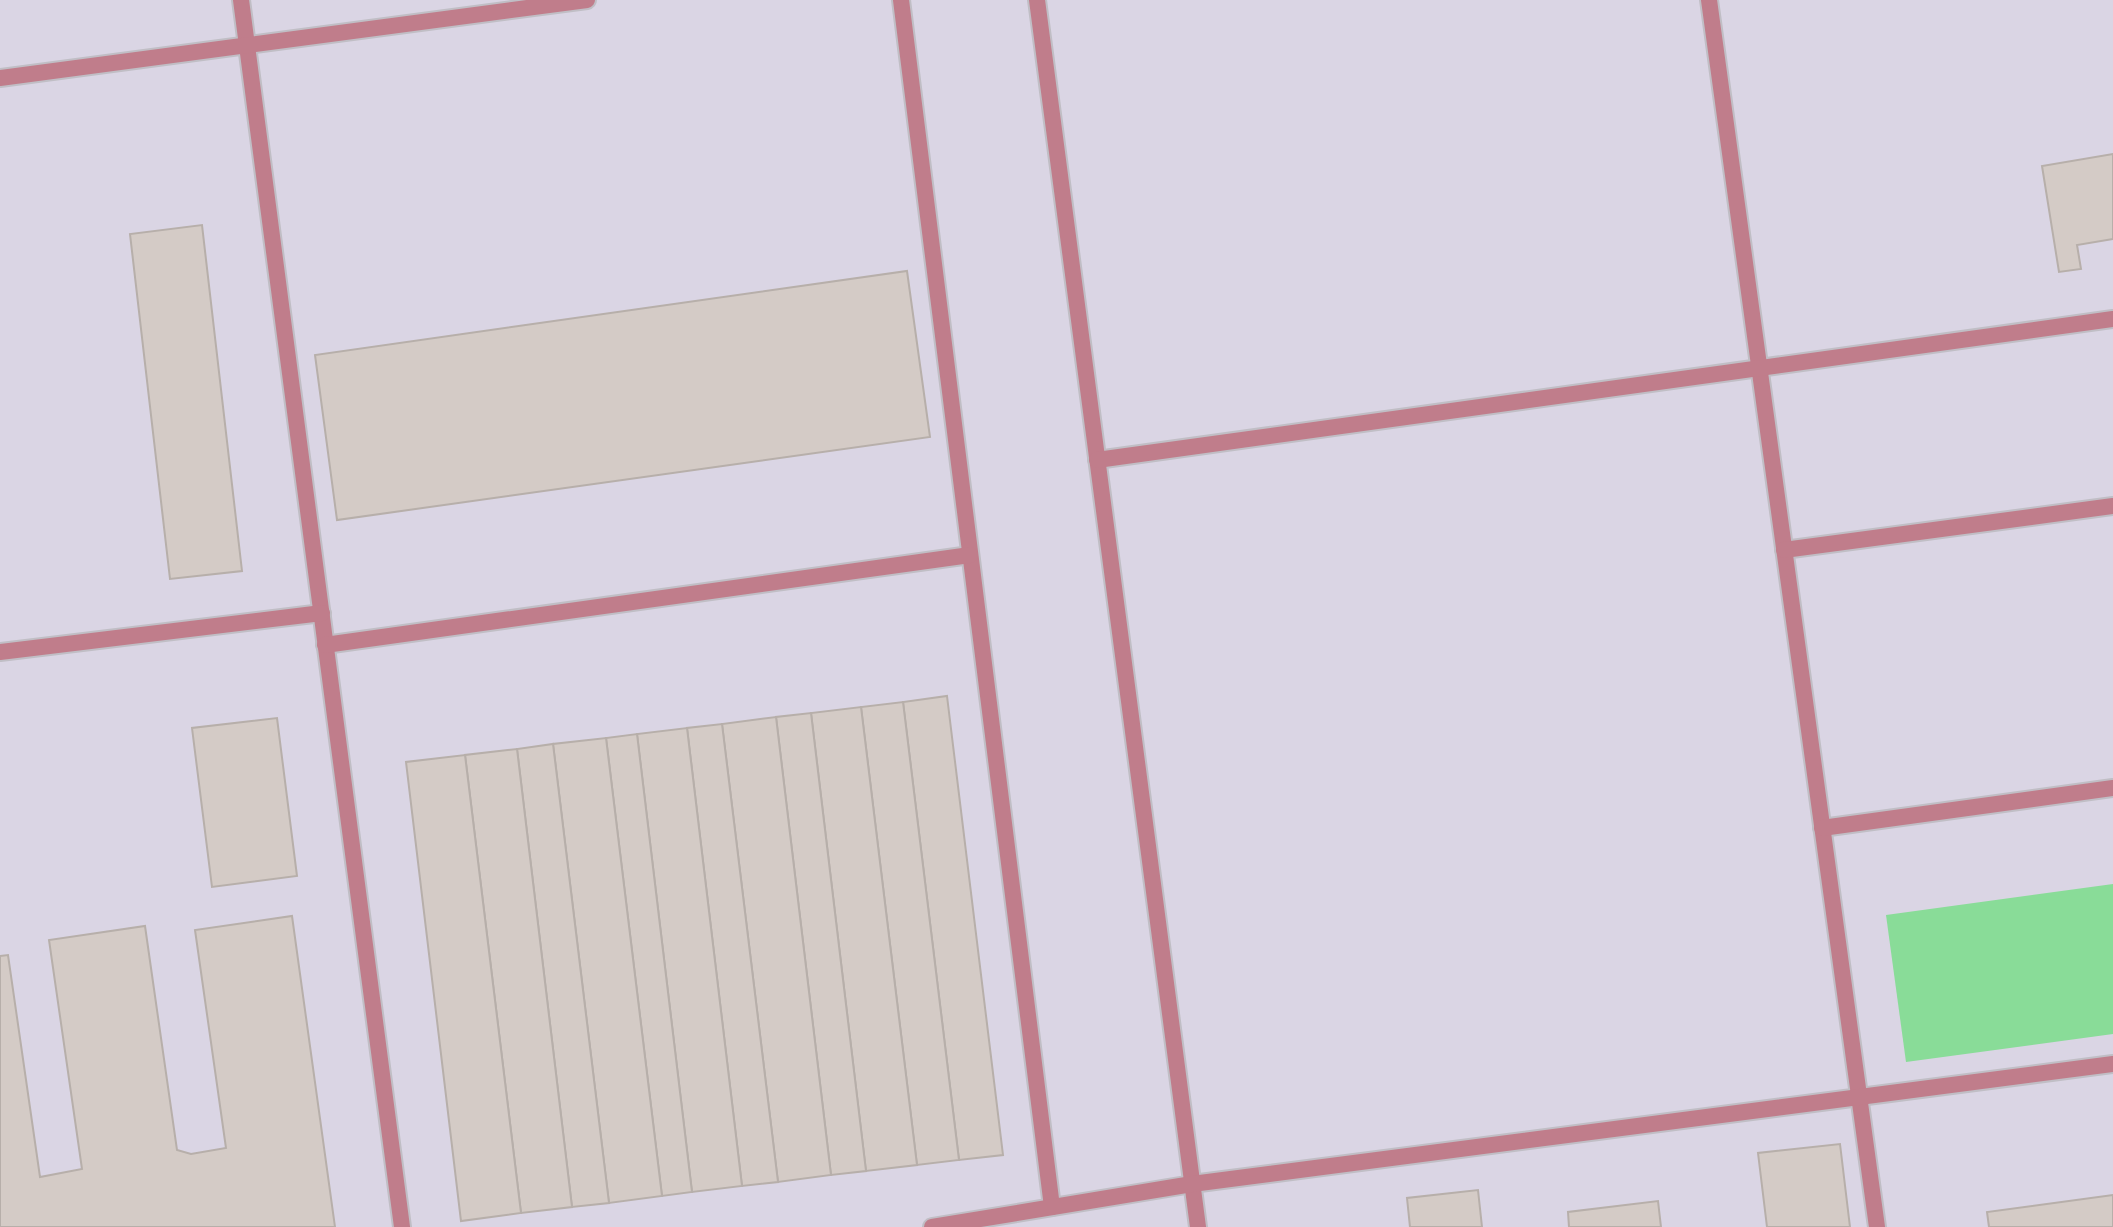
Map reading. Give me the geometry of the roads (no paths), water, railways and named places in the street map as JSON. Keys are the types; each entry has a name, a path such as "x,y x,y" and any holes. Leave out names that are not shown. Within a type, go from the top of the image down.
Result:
{"lane":[{"path":"241,0 402,1227"},
{"path":"0,78 587,0"},
{"path":"901,0 1052,1207"},
{"path":"1037,0 1198,1227"},
{"path":"1709,0 1877,1227"},
{"path":"1097,460 2113,319"},
{"path":"1784,550 2113,506"},
{"path":"325,645 970,555"},
{"path":"0,652 322,613"},
{"path":"1822,828 2113,788"},
{"path":"932,1227 1192,1184 2113,1064"}]}
